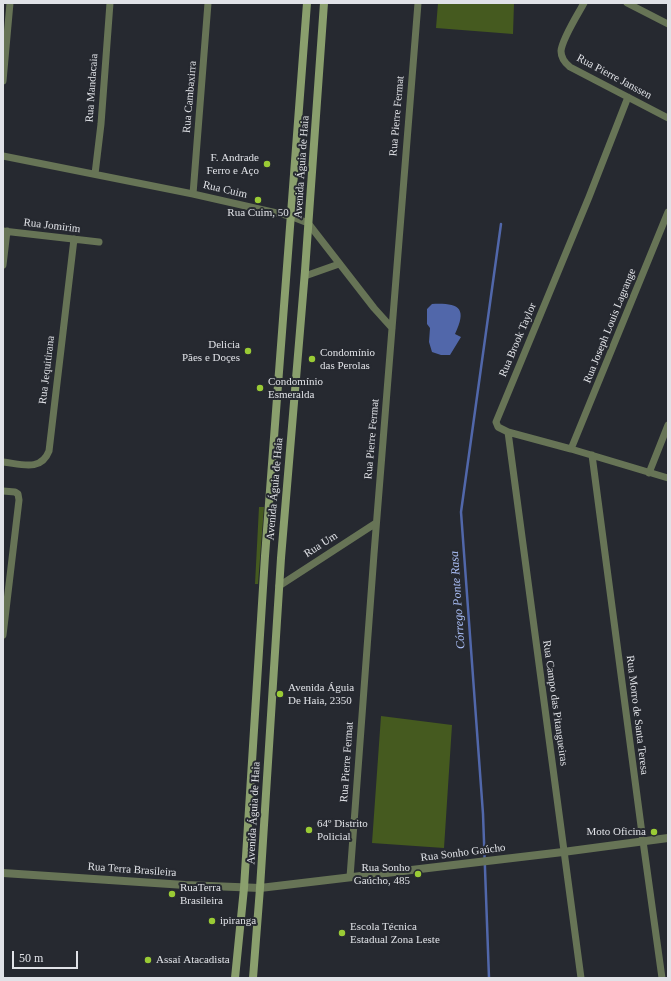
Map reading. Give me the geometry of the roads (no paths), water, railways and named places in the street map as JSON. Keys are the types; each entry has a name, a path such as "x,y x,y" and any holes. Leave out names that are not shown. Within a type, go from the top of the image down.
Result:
{"main road":[{"name":"Avenida Águia de Haia","path":"236,978 244,888 266,541 307,3"},
{"name":"Avenida Águia de Haia","path":"253,978 260,888 278,586 305,276 324,3"},
{"path":"266,541 272,553 277,554 281,551"}],"street":[{"path":"3,81 10,3"},
{"name":"Rua Mandacaia","path":"95,174 101,124 110,3"},
{"name":"Rua Cambaxirra","path":"193,194 208,3"},
{"name":"Rua Pierre Fermat","path":"350,877 376,523 418,3"},
{"name":"Rua Pierre Janssen","path":"584,3 563,42 561,52 564,61 570,67 668,118"},
{"path":"627,3 668,24"},
{"name":"Rua Brook Taylor","path":"508,432 498,428 496,420 589,197 628,97"},
{"name":"Rua Cuim","path":"3,156 193,194 290,216 308,223"},
{"name":"Rua Joseph Louis Lagrange","path":"571,449 668,212"},
{"path":"308,223 374,308 392,328"},
{"path":"3,265 5,231"},
{"name":"Rua Jomirim","path":"5,231 99,242"},
{"name":"Rua Jequitirana","path":"3,462 35,466 47,457 49,451 74,239"},
{"path":"305,276 339,264"},
{"path":"649,473 668,425"},
{"path":"508,432 668,478"},
{"name":"Rua Campo das Pitangueiras","path":"508,432 581,978"},
{"name":"Rua Morro de Santa Teresa","path":"592,455 642,841 662,978"},
{"path":"3,491 15,492 18,494 20,500 3,635"},
{"name":"Rua Um","path":"278,586 376,523"},
{"name":"Rua Sonho Gaúcho","path":"260,888 491,861 668,838"},
{"name":"Rua Terra Brasileira","path":"3,873 185,885 260,888"}],"water":[{"path":"432,304 448,304 458,308 460,312 461,318 455,334 461,337 450,355 441,355 432,352 429,342 430,328 427,324 427,309"}],"waterway":[{"name":"Córrego Ponte Rasa","path":"489,978 483,814 461,512 501,224"}],"place":[{"name":"F. Andrade Ferro e Aço","path":"267,164"},
{"name":"Rua Cuim, 50","path":"258,200"},
{"name":"Delicia Pães e Doçes","path":"248,351"},
{"name":"Condomínio das Perolas","path":"312,359"},
{"name":"Condomínio Esmeralda","path":"260,388"},
{"name":"Avenida Águia De Haia, 2350","path":"280,694"},
{"name":"64º Distrito Policial","path":"309,830"},
{"name":"Moto Oficina","path":"654,832"},
{"name":"Rua Sonho Gaúcho, 485","path":"418,874"},
{"name":"RuaTerra Brasileira","path":"172,894"},
{"name":"ipiranga","path":"212,921"},
{"name":"Escola Técnica Estadual Zona Leste","path":"342,933"},
{"name":"Assaí Atacadista","path":"148,960"}]}
